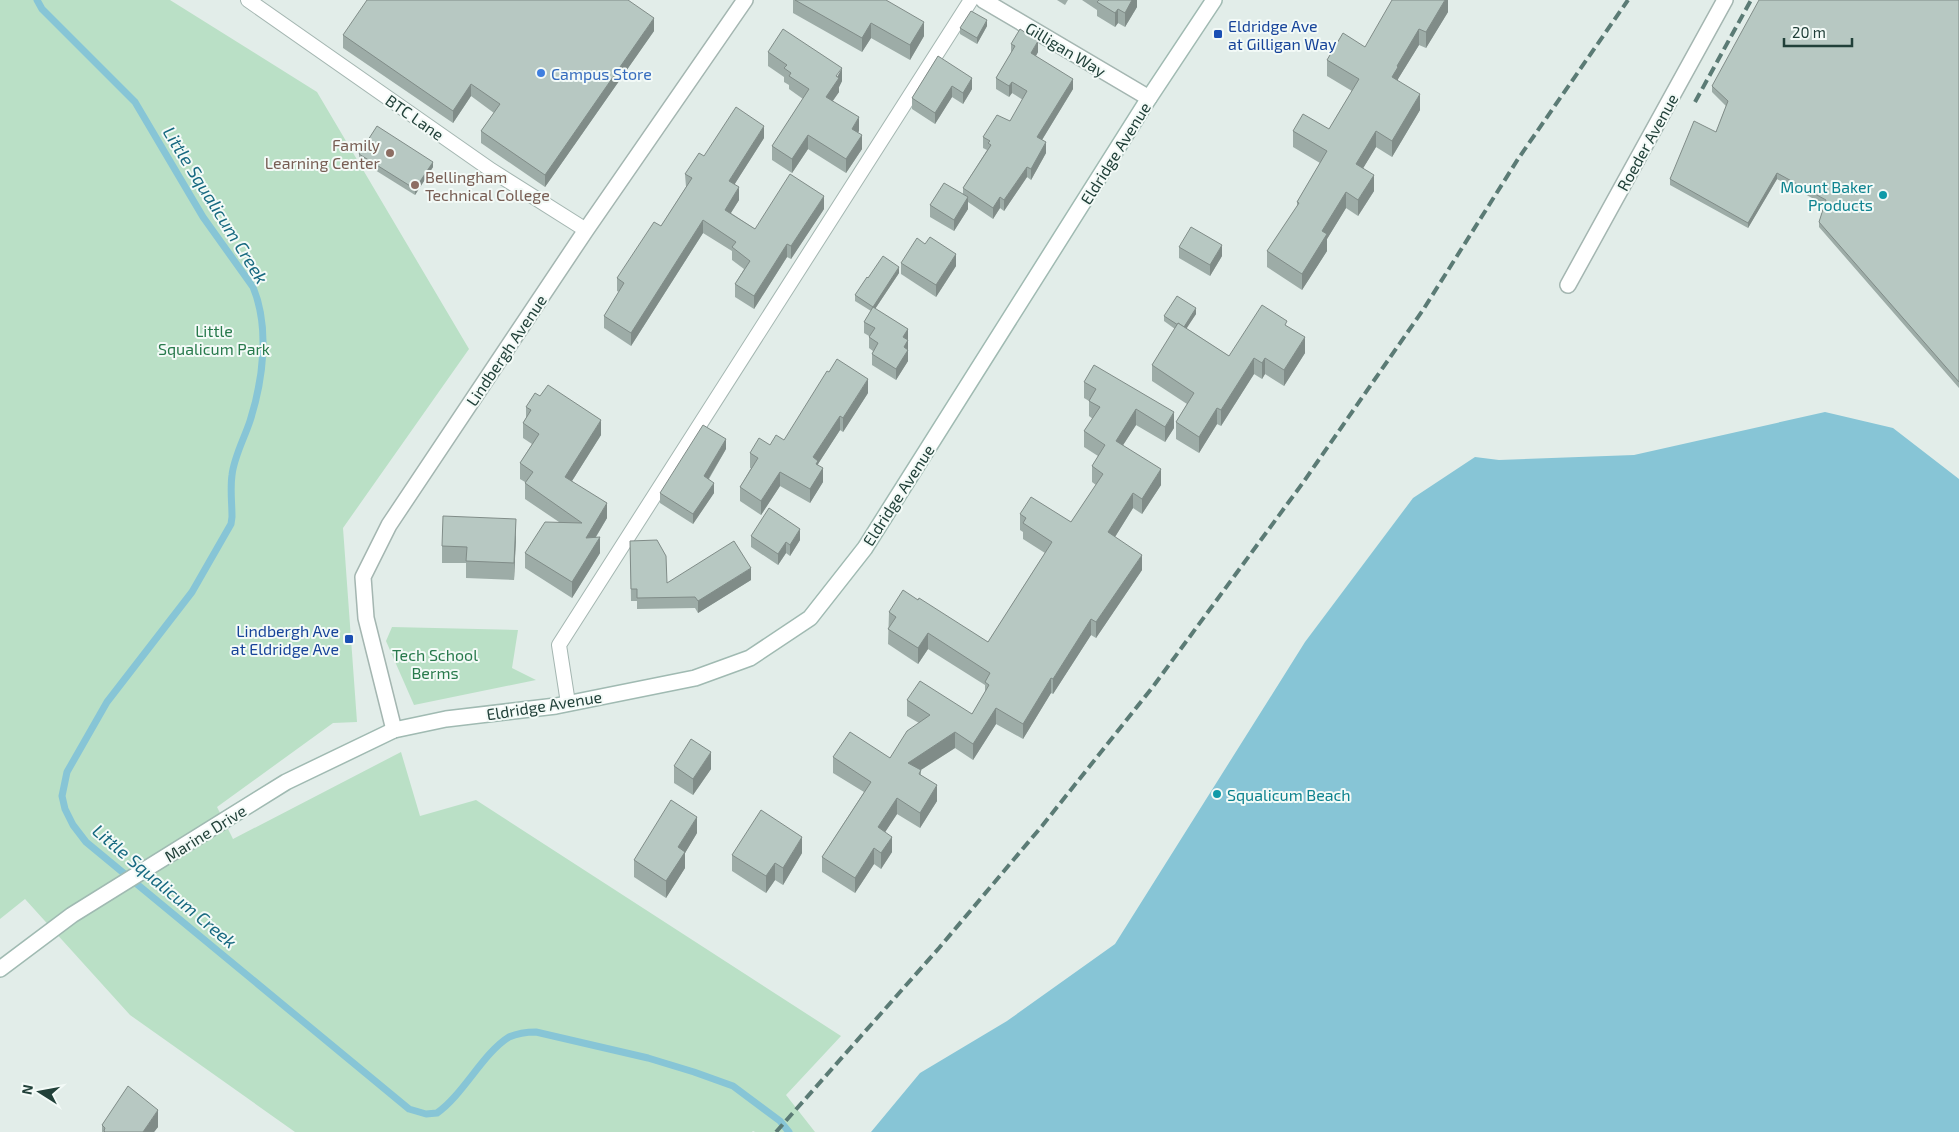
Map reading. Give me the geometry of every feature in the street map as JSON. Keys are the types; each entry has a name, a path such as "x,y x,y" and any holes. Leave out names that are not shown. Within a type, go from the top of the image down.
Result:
{"main road":[{"name":"Lindbergh Avenue","path":"394,730 366,618 363,577 389,525 586,230 745,0"},
{"name":"Gilligan Way","path":"983,0 1150,98"},
{"name":"Eldridge Avenue","path":"394,730 446,719 568,703 695,678 750,658 810,618 865,548 1214,0"},
{"name":"Roeder Avenue","path":"1568,284 1725,0"},
{"name":"Marine Drive","path":"0,969 72,916 286,782 394,730"}],"lane":[{"name":"BTC Lane","path":"248,0 491,170 586,230"},
{"path":"568,703 559,645 971,0"}],"green space":[{"name":"Little Squalicum Park","path":"0,0 170,0 317,92 469,349 343,528 357,722 333,723 217,807 233,839 401,752 420,816 476,800 841,1036 786,1095 815,1132 295,1132 130,1015 25,899 0,919"},
{"name":"Tech School Berms","path":"392,627 518,630 512,668 536,680 414,705 386,641"}],"water":[{"path":"1825,412 1893,428 1959,479 1959,1132 871,1132 920,1073 1007,1021 1115,944 1305,642 1413,498 1475,457 1499,460 1634,455"}],"building":[{"path":"367,0 628,0 654,18 545,175 481,131 500,104 471,84 453,111 343,35"},
{"path":"795,0 886,0 924,22 910,45 871,23 862,38"},
{"path":"1099,0 1132,0 1125,13 1118,9 1115,13 1097,2"},
{"path":"1392,0 1445,0 1426,32 1419,29 1392,77 1420,94 1392,141 1376,131 1356,164 1374,175 1358,200 1346,192 1322,231 1327,234 1302,274 1267,251 1299,203 1297,202 1327,151 1293,131 1303,114 1329,129 1359,79 1327,60 1343,33 1365,47"},
{"name":"Mount Baker Products","path":"1759,0 1959,0 1959,382 1819,222 1826,200 1777,173 1748,223 1670,179 1694,121 1716,132 1728,101 1712,86"},
{"path":"971,11 987,20 977,38 960,28"},
{"path":"783,29 842,68 836,76 839,78 826,97 859,117 852,129 862,135 846,159 808,135 792,159 772,146 809,89 789,76 791,73 784,68 787,65 768,52"},
{"path":"1020,29 1038,41 1031,53 1073,79 1037,137 1046,142 1031,169 1027,167 1004,200 1000,197 993,208 963,188 991,145 988,143 990,141 983,137 997,115 1010,121 1027,91 1012,82 1009,86 996,78 1015,46 1011,44"},
{"path":"938,56 972,78 963,93 952,86 935,113 912,98"},
{"path":"736,107 764,126 729,181 739,187 725,210 755,229 790,174 824,196 791,246 787,244 754,296 735,284 750,261 732,247 736,242 703,220 631,333 604,316 624,283 617,278 654,222 661,226 692,178 685,174 699,153 704,156"},
{"name":"Family Learning Center","path":"377,126 433,162 415,189 359,154"},
{"path":"944,183 968,197 954,220 930,205"},
{"path":"1191,227 1222,245 1210,265 1179,247"},
{"path":"930,237 956,254 936,285 901,263 917,238 925,244"},
{"path":"883,256 899,267 873,307 855,295"},
{"path":"1177,296 1196,308 1184,327 1164,316"},
{"path":"1262,305 1287,321 1285,325 1305,337 1284,370 1265,358 1262,363 1254,358 1221,410 1217,408 1199,437 1176,422 1194,393 1152,365 1178,323 1229,356"},
{"path":"873,307 908,329 903,337 908,340 904,347 908,350 896,369 872,354 878,343 869,337 875,328 864,322"},
{"path":"837,359 868,379 843,418 840,416 813,457 818,461 816,464 823,468 810,489 780,472 761,501 740,487 758,458 750,453 759,438 770,445 776,435 784,440 827,371 829,372"},
{"path":"1094,365 1174,412 1165,427 1136,409 1116,441 1161,469 1142,499 1133,493 1108,532 1142,555 1096,622 1091,619 1053,679 1051,678 1023,724 996,708 973,744 955,732 908,763 921,770 919,774 937,785 920,813 897,798 878,827 892,837 881,853 874,848 855,878 822,857 871,782 833,757 850,732 890,758 907,731 930,715 907,700 920,681 972,714 989,685 985,682 990,673 928,633 918,648 888,629 896,617 889,612 903,590 918,600 919,598 988,642 1052,542 1023,523 1026,518 1020,514 1031,497 1071,522 1103,474 1092,466 1105,445 1084,431 1100,407 1089,401 1096,389 1084,382"},
{"path":"548,385 601,420 565,477 607,503 586,538 600,537 572,582 525,553 545,522 582,523 525,483 533,472 520,463 539,434 523,423 531,410 526,407 535,393 540,396"},
{"path":"703,425 726,439 704,476 714,483 693,514 660,493"},
{"path":"769,508 800,529 790,545 786,542 778,554 751,536"},
{"path":"443,516 516,519 514,563 466,561 467,547 442,546"},
{"path":"657,540 666,556 667,583 734,541 751,568 698,601 695,597 637,598 637,589 631,589 630,541"},
{"path":"691,739 711,752 693,779 674,766"},
{"path":"671,800 697,817 678,847 685,852 666,881 634,860"},
{"path":"761,810 802,837 783,868 775,863 766,876 732,855"},
{"path":"128,1086 158,1110 143,1132 105,1132 105,1128 102,1125"}],"waterway":[{"name":"Little Squalicum Creek","path":"37,0 42,9 135,102 203,217 253,287 262,319 263,337 263,354 255,405 233,468 231,524 192,592 107,702 67,772 62,796 65,809 73,825 86,842 409,1109 426,1114 437,1113 456,1096 490,1053 500,1044 509,1037 522,1033 536,1032 648,1058 733,1086 780,1121 789,1132"}],"railway":[{"path":"776,1132 939,948 1042,826 1152,688 1302,484 1423,310 1518,159 1628,0"},
{"path":"1695,102 1751,0"}],"place":[{"name":"Eldridge Ave at Gilligan Way","path":"1218,34"},
{"name":"Campus Store","path":"541,73"},
{"name":"Family Learning Center","path":"390,153"},
{"name":"Bellingham Technical College","path":"415,185"},
{"name":"Mount Baker Products","path":"1883,195"},
{"name":"Lindbergh Ave at Eldridge Ave","path":"349,639"},
{"name":"Squalicum Beach","path":"1217,794"}]}
